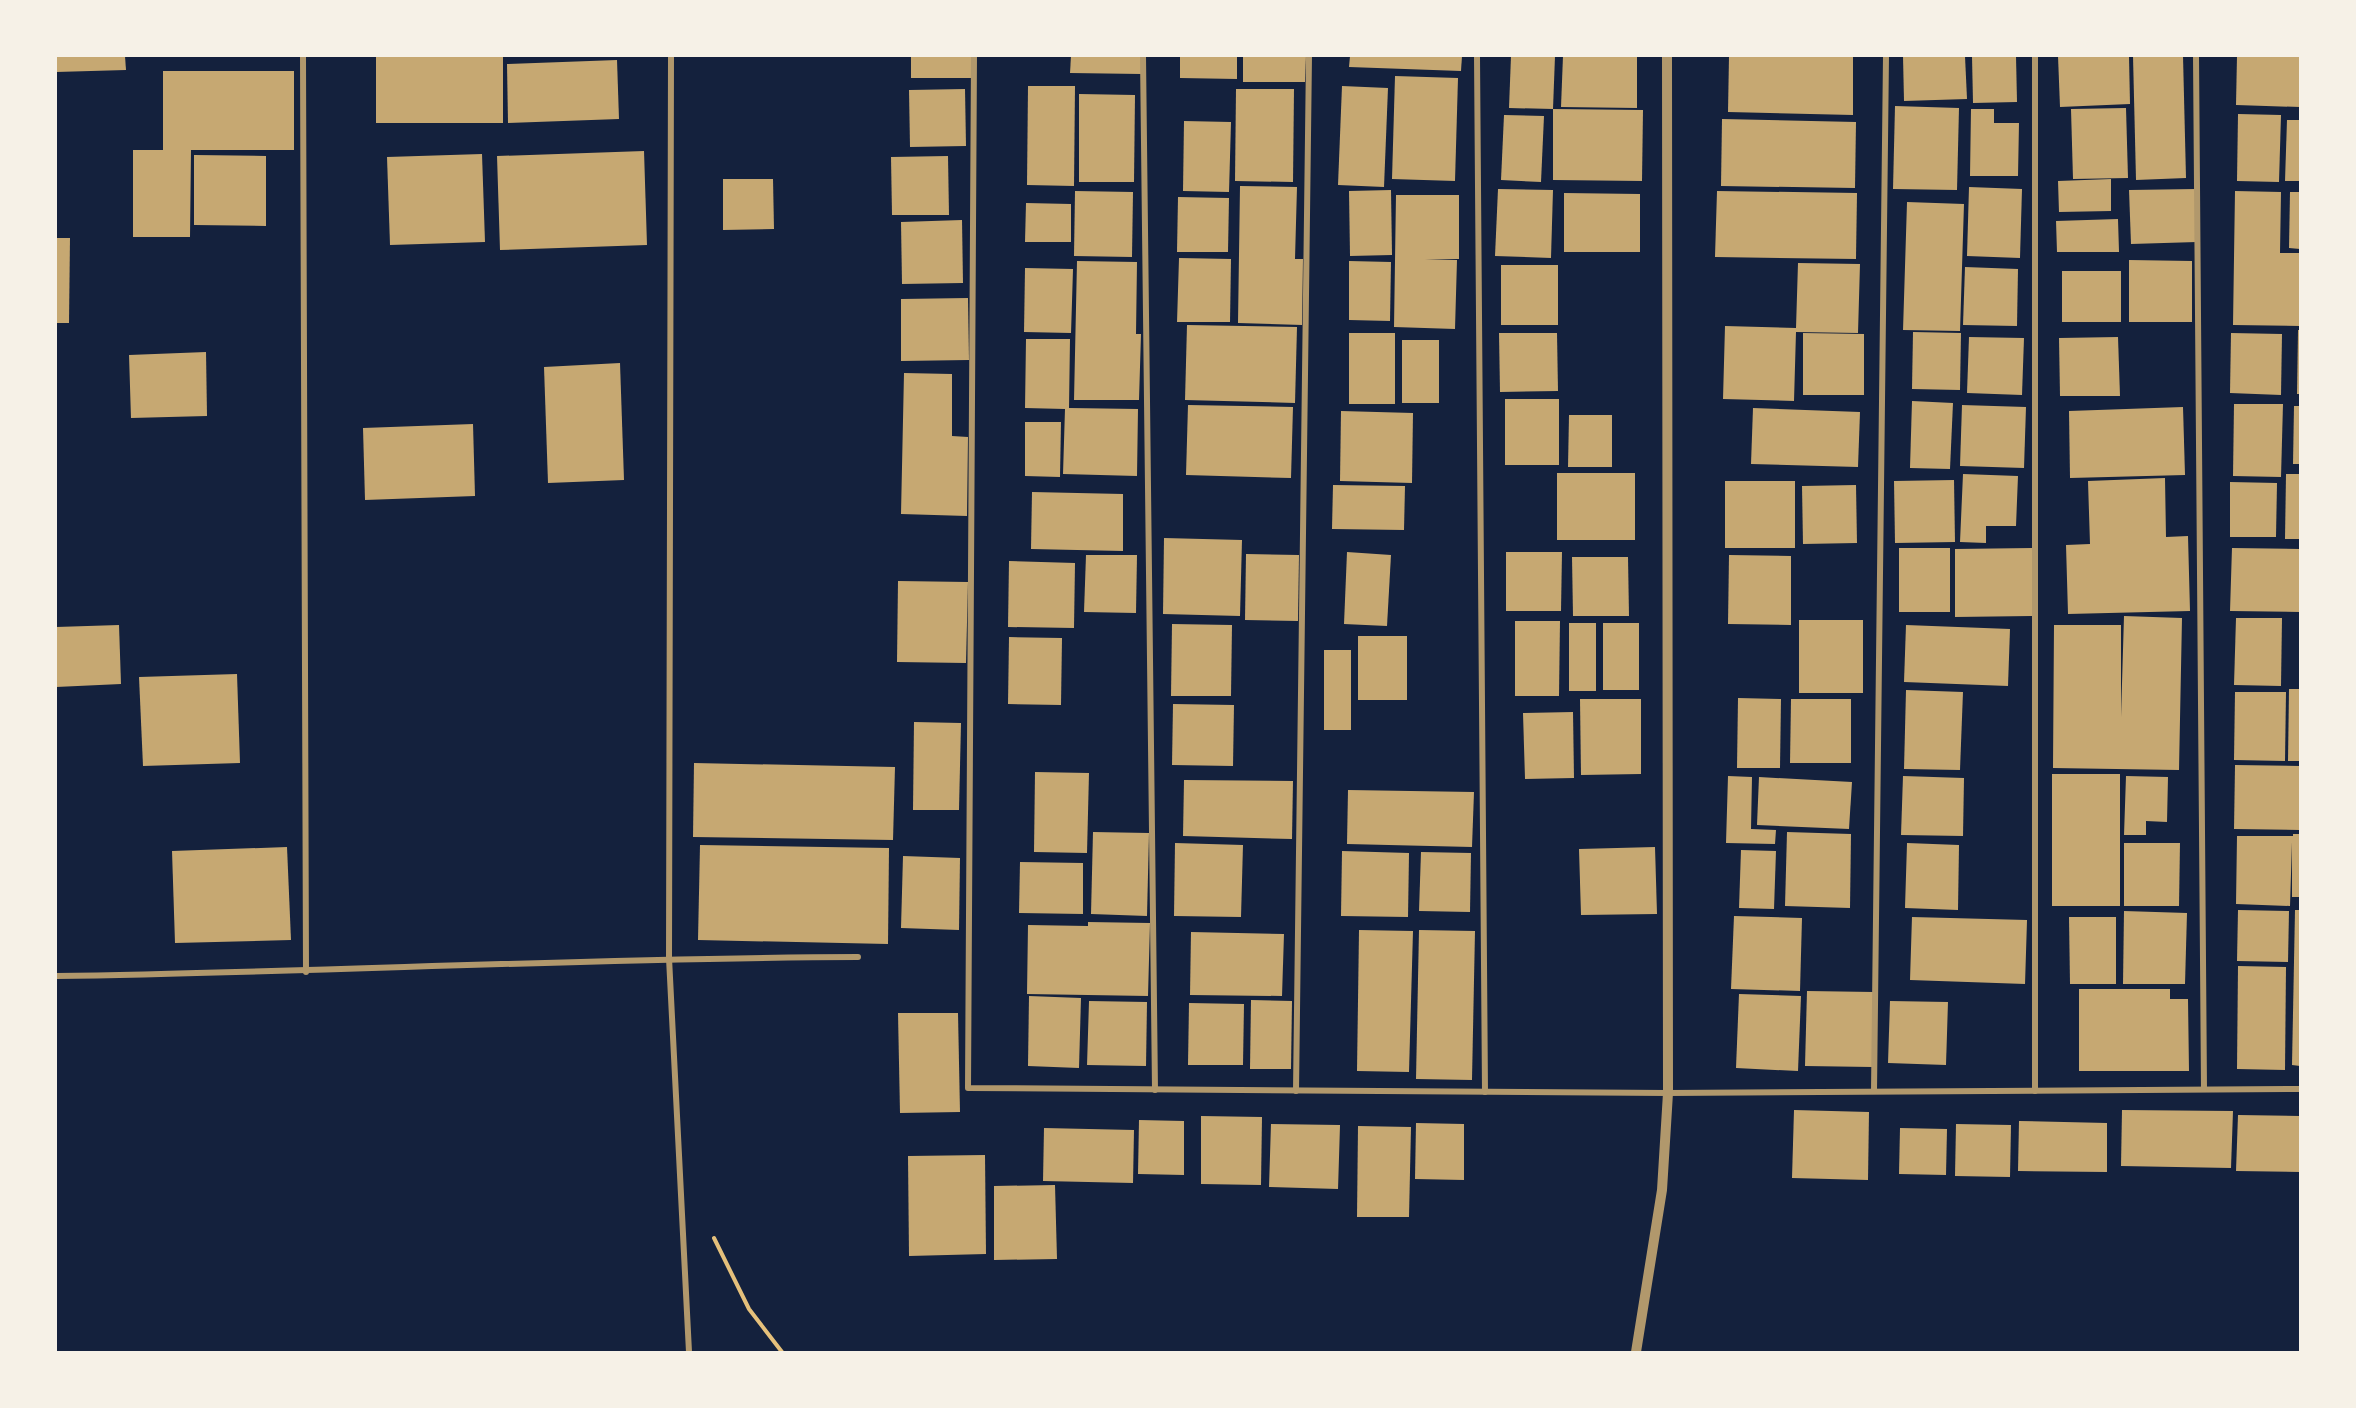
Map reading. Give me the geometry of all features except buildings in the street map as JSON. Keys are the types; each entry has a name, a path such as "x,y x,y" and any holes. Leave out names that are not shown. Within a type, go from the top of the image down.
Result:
{"street":[{"path":"303,56 306,972"},
{"path":"671,56 669,958 688,1353"},
{"path":"974,56 968,1088 1668,1093 2301,1089"},
{"path":"1143,56 1155,1090"},
{"path":"1296,1091 1309,56"},
{"path":"1477,56 1485,1092"},
{"path":"1636,1353 1662,1190 1668,1093 1667,56"},
{"path":"1874,1091 1886,56"},
{"path":"2035,56 2035,1091"},
{"path":"2196,56 2205,1089"},
{"path":"56,976 306,972 669,958 858,957"}],"path":[{"path":"714,1237 749,1309 782,1353"}]}
